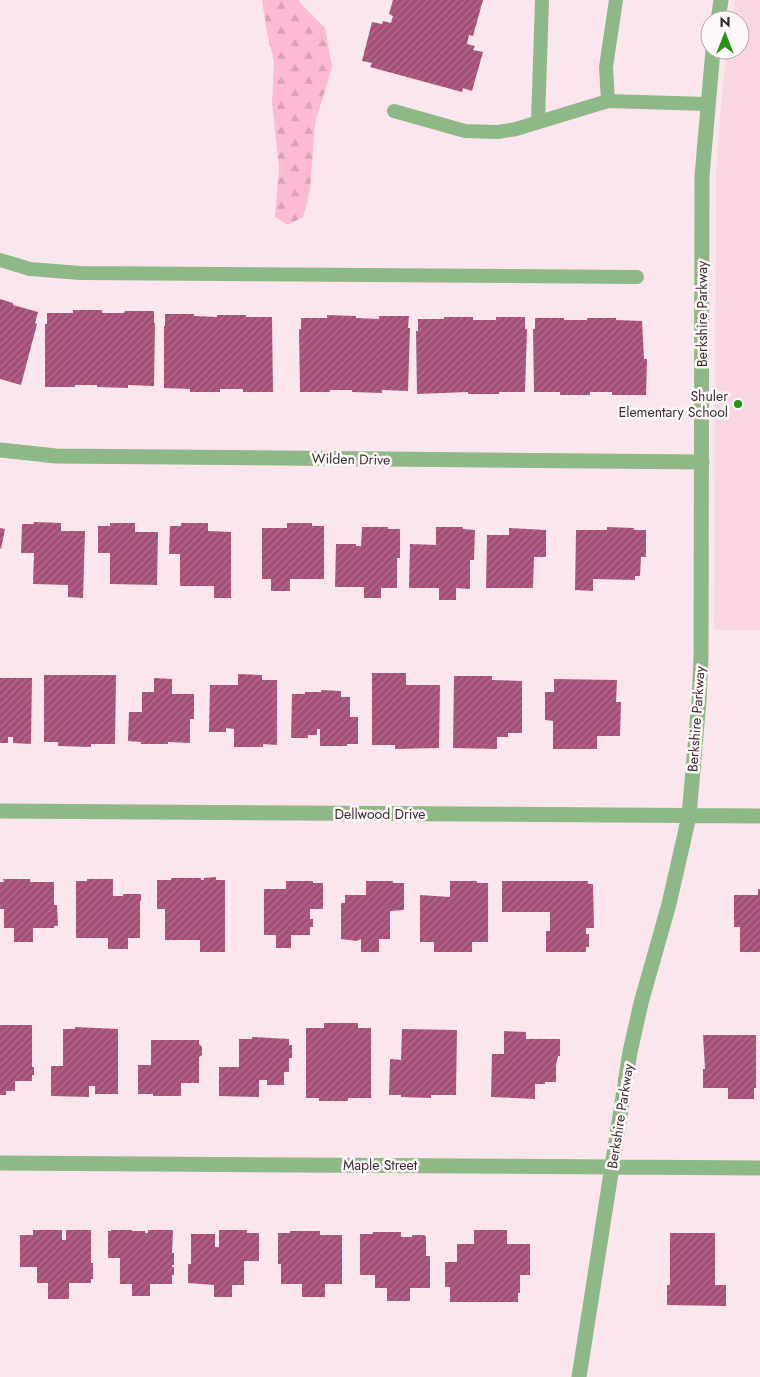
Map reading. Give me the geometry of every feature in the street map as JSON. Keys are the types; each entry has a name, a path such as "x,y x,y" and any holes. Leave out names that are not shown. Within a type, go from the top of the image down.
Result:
{"street":[{"name":"Berkshire Parkway","path":"579,1377 630,1052 669,904 688,816 699,701 701,658 702,176 712,60"},
{"name":"Wilden Drive","path":"0,450 56,456 702,462"},
{"name":"Dellwood Drive","path":"0,811 760,816"},
{"name":"Maple Street","path":"0,1163 760,1168"}],"lane":[{"path":"538,121 542,0"},
{"path":"608,101 606,67 616,0"},
{"path":"394,111 465,131 498,132 608,101 707,104"},
{"path":"0,260 30,269 80,273 637,277"}],"shaded area":[{"name":"Shuler Elementary School","path":"735,0 760,0 760,630 714,630 716,177 726,60 750,60 750,10 734,10"}],"green space":[{"path":"262,0 299,0 325,28 332,67 315,123 310,190 303,217 288,225 275,217 279,167 272,102 274,61"}],"building":[{"path":"393,0 483,0 473,36 469,35 467,44 475,46 473,50 483,52 472,91 463,88 462,92 370,67 372,63 362,61 372,22 382,24 383,21 391,23 393,16 389,14"},
{"path":"0,299 38,312 35,323 37,324 21,385 0,379"},
{"path":"73,310 102,310 102,313 154,311 154,386 128,385 128,388 97,387 97,385 45,387 45,324 47,324 47,313 73,313"},
{"path":"165,314 194,314 194,316 217,317 217,315 246,315 246,317 272,317 273,392 243,392 243,389 220,389 220,392 190,392 190,389 164,388"},
{"path":"327,315 379,319 379,316 409,316 408,391 382,390 382,393 352,392 352,390 300,392 299,329 301,329 301,318 327,318"},
{"path":"444,317 473,317 473,320 496,320 496,317 525,317 525,329 527,329 525,392 499,392 499,394 468,394 468,392 417,394 416,331 418,331 418,319 444,319"},
{"path":"535,318 587,320 587,318 616,318 616,320 642,321 644,359 647,359 646,395 612,395 612,392 590,392 590,395 560,395 560,392 534,392 533,329 535,329"},
{"path":"34,522 61,523 61,531 85,531 83,598 68,597 68,585 33,584 34,553 21,553 22,524 34,524"},
{"path":"110,523 135,523 135,532 158,532 157,585 110,584 110,553 98,553 98,526 110,526"},
{"path":"181,523 208,523 208,531 231,532 231,598 214,598 214,586 180,586 180,554 169,554 170,526 181,526"},
{"path":"287,523 312,523 312,526 324,526 324,579 290,579 290,591 271,591 271,579 262,579 262,528 287,528"},
{"path":"362,527 400,529 400,558 397,558 397,588 381,588 381,598 364,598 364,587 335,587 336,544 356,544 356,546 361,546"},
{"path":"436,527 463,527 463,529 475,530 474,560 470,560 470,589 456,588 456,600 439,600 439,588 409,588 410,544 436,545"},
{"path":"607,527 646,530 646,557 641,557 640,576 635,576 635,580 593,579 593,591 575,590 576,530 607,530"},
{"path":"0,528 5,529 1,549 0,548"},
{"path":"509,528 546,530 546,557 534,557 533,588 486,588 487,535 509,535"},
{"path":"372,673 406,673 406,685 440,685 439,748 395,749 395,745 372,745"},
{"path":"238,674 262,675 262,680 277,680 277,745 263,744 263,747 234,747 234,729 226,728 226,732 209,732 210,685 238,685"},
{"path":"44,675 116,675 115,744 91,744 91,747 58,746 58,742 44,742"},
{"path":"454,676 492,676 492,680 522,681 522,733 508,733 508,737 497,737 497,749 453,748"},
{"path":"0,678 32,678 31,744 13,743 13,737 8,737 8,743 0,743"},
{"path":"154,678 172,679 172,694 194,694 194,719 190,719 190,743 141,744 141,742 128,741 129,712 142,712 142,692 154,692"},
{"path":"554,679 617,680 616,702 621,702 620,736 597,736 597,749 553,749 553,721 545,720 545,692 554,692"},
{"path":"321,690 341,691 341,697 350,697 350,717 358,717 358,744 320,746 320,729 317,729 317,735 308,735 308,738 291,738 292,694 321,692"},
{"path":"216,877 216,880 225,880 225,952 200,952 200,940 165,940 165,909 157,909 157,880 201,878 201,880 204,880 204,878"},
{"path":"3,879 30,879 30,882 54,882 54,905 57,905 58,926 54,926 54,928 33,928 33,942 14,942 14,928 4,928 4,909 0,909 0,882 4,882"},
{"path":"87,879 113,879 113,896 141,894 140,938 128,938 128,949 108,949 108,938 76,938 76,881 87,881"},
{"path":"286,881 323,883 323,909 310,909 310,919 313,919 313,927 310,927 310,935 291,935 291,948 276,948 276,935 264,935 264,889 286,889"},
{"path":"366,881 404,883 404,910 390,911 390,939 379,939 379,952 361,952 361,939 357,941 341,939 341,903 345,903 345,895 366,895"},
{"path":"450,881 488,883 488,942 472,942 472,952 434,952 434,942 420,942 420,895 450,897"},
{"path":"502,881 588,881 588,884 593,884 594,928 586,928 586,934 589,934 589,947 586,947 586,952 546,952 546,931 550,931 550,912 502,912"},
{"path":"758,889 760,889 760,952 740,952 740,927 734,927 734,895 758,895"},
{"path":"324,1023 358,1023 358,1028 371,1028 371,1098 348,1098 348,1101 319,1101 319,1098 306,1098 306,1028 324,1028"},
{"path":"0,1025 32,1025 32,1067 34,1067 34,1075 32,1075 32,1081 15,1081 15,1091 6,1091 6,1095 0,1095"},
{"path":"75,1027 118,1029 118,1094 95,1094 95,1086 89,1086 89,1097 51,1096 51,1066 63,1066 63,1029 75,1029"},
{"path":"402,1029 457,1030 456,1095 431,1095 431,1098 389,1095 390,1059 401,1060"},
{"path":"504,1031 526,1032 526,1039 560,1039 560,1056 558,1056 556,1065 556,1082 535,1084 535,1099 491,1097 492,1054 504,1054"},
{"path":"703,1035 756,1035 756,1088 754,1088 754,1099 728,1099 728,1088 703,1088 703,1069 705,1069"},
{"path":"252,1037 289,1039 289,1045 292,1045 292,1058 289,1058 289,1072 284,1072 284,1085 267,1085 267,1080 259,1080 259,1097 219,1096 219,1067 239,1067 239,1039 252,1039"},
{"path":"151,1040 199,1040 199,1044 202,1047 202,1055 199,1057 199,1083 181,1083 181,1096 138,1094 138,1065 151,1065"},
{"path":"33,1230 62,1230 62,1240 66,1240 66,1230 91,1230 93,1279 91,1279 91,1283 69,1283 69,1299 48,1299 48,1283 37,1283 37,1267 20,1267 20,1235 33,1235"},
{"path":"148,1230 173,1230 172,1253 174,1253 174,1265 172,1267 174,1267 174,1275 172,1275 172,1284 150,1284 150,1296 132,1296 132,1284 120,1284 120,1258 108,1258 108,1231 145,1231 145,1233 148,1233"},
{"path":"219,1230 247,1230 247,1233 259,1233 259,1261 244,1261 244,1285 232,1285 232,1297 214,1297 214,1285 188,1283 188,1264 191,1264 191,1234 215,1234 215,1247 219,1247"},
{"path":"474,1230 507,1230 507,1244 530,1244 530,1275 520,1275 518,1302 450,1302 450,1287 445,1287 445,1262 457,1262 457,1244 474,1244"},
{"path":"290,1231 320,1231 320,1235 342,1235 342,1284 325,1284 325,1297 302,1297 302,1284 281,1284 281,1264 278,1264 278,1233 290,1233"},
{"path":"373,1232 401,1232 401,1237 424,1235 426,1237 426,1256 430,1256 430,1288 410,1288 410,1301 387,1301 387,1288 375,1288 375,1275 360,1275 360,1234 373,1234"},
{"path":"670,1233 715,1233 715,1285 726,1285 726,1306 667,1305 667,1285 670,1285"}],"place":[{"name":"Shuler Elementary School","path":"738,404"}]}
